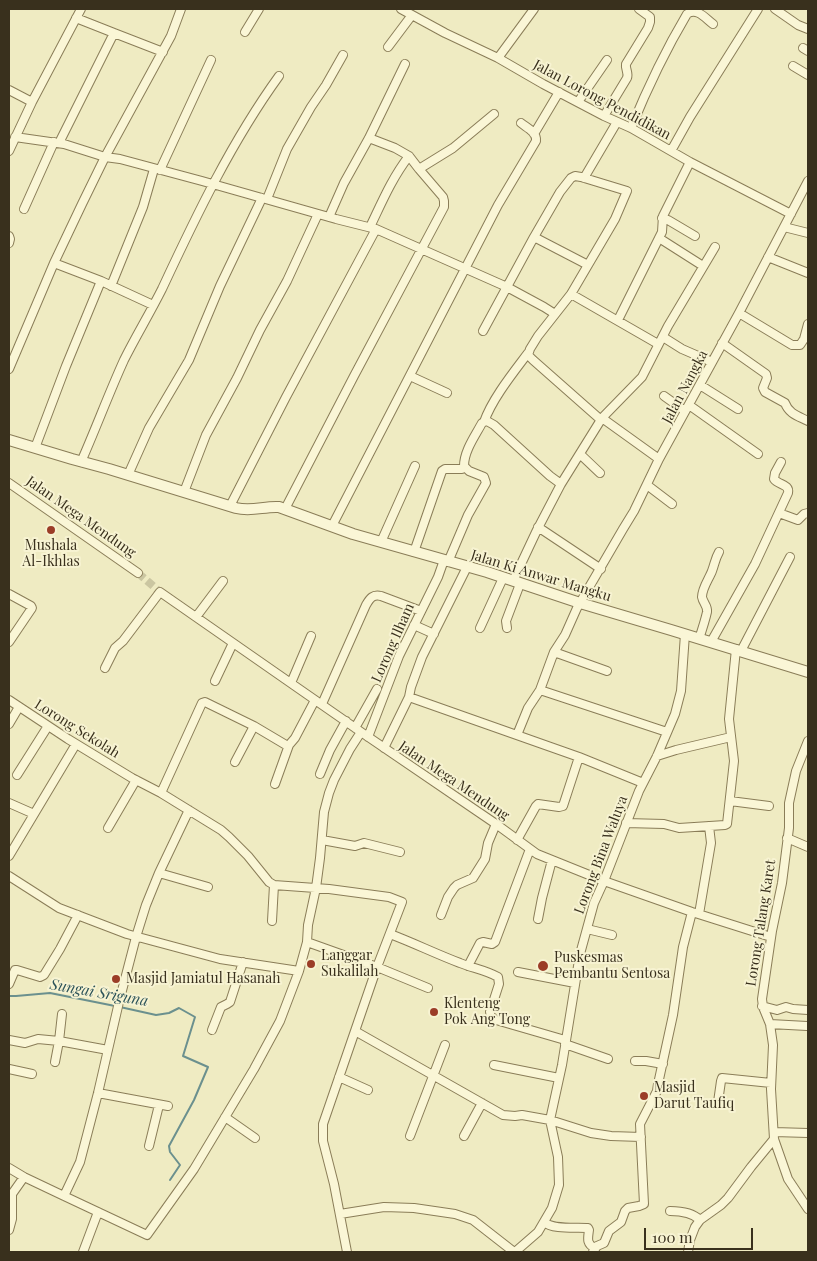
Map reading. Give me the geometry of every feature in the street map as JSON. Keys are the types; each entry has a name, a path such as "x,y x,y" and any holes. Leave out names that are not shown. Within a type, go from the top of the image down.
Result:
{"street":[{"path":"9,151 32,102 81,9"},
{"path":"9,369 54,263 105,157 171,36 181,9"},
{"path":"245,32 259,9"},
{"name":"Jalan Lorong Pendidikan","path":"401,9 445,33 498,58 604,116 631,128 690,162 791,214"},
{"path":"498,58 534,9"},
{"path":"604,116 627,78 626,64 649,25 650,17 639,9"},
{"path":"671,151 690,117 758,9"},
{"path":"775,9 808,29"},
{"path":"631,128 665,52 687,14 691,11 696,12 713,24"},
{"path":"388,47 412,15"},
{"path":"76,18 163,52"},
{"path":"24,209 114,33"},
{"path":"128,475 148,428 189,360 220,286 287,149 343,54"},
{"path":"111,286 157,169 210,60"},
{"path":"578,102 607,60"},
{"path":"329,217 405,64"},
{"path":"793,66 808,75"},
{"path":"81,462 124,360 199,211 264,98 279,76"},
{"path":"9,90 32,102"},
{"path":"534,134 559,92"},
{"path":"419,168 453,148 494,114"},
{"path":"584,178 617,122"},
{"path":"332,526 498,206 536,141 536,136 521,123"},
{"path":"15,137 57,143 105,157 120,159 373,228 507,287 555,314"},
{"path":"286,509 442,211 443,197 409,156 395,148 369,138"},
{"path":"230,506 373,228 387,190 398,169 409,156"},
{"path":"618,320 659,238 662,229 662,218 690,162"},
{"path":"414,552 442,471 445,469 462,469 464,466 470,446 489,410 515,370 528,354 538,336 571,294 615,219 627,191 575,176 569,179 534,237 483,331"},
{"name":"Jalan Nangka","path":"517,735 528,708 540,690 554,652 565,635 580,603 634,511 808,180"},
{"path":"184,492 206,435 287,281 318,214"},
{"path":"662,218 695,236"},
{"path":"784,227 808,234"},
{"path":"9,236 9,243"},
{"path":"534,237 588,265"},
{"path":"659,238 703,266"},
{"path":"480,628 512,581 561,484 602,419 642,377 668,326 715,247"},
{"path":"768,257 808,273"},
{"path":"54,263 101,281 153,305"},
{"path":"35,448 101,281"},
{"path":"571,294 661,341 712,362"},
{"path":"739,313 792,345 800,345 804,339 808,324"},
{"path":"722,343 766,374 764,391 785,403 788,410 792,413 808,421"},
{"path":"528,354 532,360 602,419 660,459"},
{"path":"410,376 447,393"},
{"path":"700,384 738,409"},
{"path":"664,396 687,408 758,454"},
{"path":"484,422 490,422 494,425 561,484"},
{"name":"Jalan Ki Anwar Mangku","path":"9,440 241,509 279,507 286,509 381,542 808,672"},
{"path":"580,454 600,473"},
{"path":"711,642 755,564 789,490 787,487 775,482 774,479 781,462"},
{"path":"381,542 415,466"},
{"name":"Lorong Ilham","path":"361,732 486,483 484,477 469,471 464,466"},
{"name":"Jalan Mega Mendung","path":"9,483 138,573"},
{"path":"647,485 672,504"},
{"path":"779,513 796,520 805,513 808,513"},
{"path":"538,528 601,569"},
{"path":"699,639 707,611 702,594 712,572 714,560 719,552"},
{"path":"626,823 664,824 679,828 725,826 727,824 734,761 729,719 739,650 790,557"},
{"path":"384,748 409,697 422,657 467,567"},
{"path":"196,617 222,581"},
{"path":"507,628 506,621 512,581"},
{"name":"Jalan Mega Mendung","path":"105,668 115,648 123,641 160,592 537,854 604,881 771,937"},
{"path":"9,594 32,608 9,642"},
{"path":"275,784 289,745 318,702 366,605 372,597 375,595 381,596 421,611"},
{"path":"414,625 434,634"},
{"name":"Lorong Bina Waluya","path":"550,1120 580,954 594,903 643,783 675,714 681,691 685,634"},
{"path":"290,683 311,636"},
{"path":"215,681 233,643"},
{"path":"554,652 607,671"},
{"path":"9,1168 24,1177 147,1235 194,1169 280,1021 299,971 307,942 308,926 316,888 324,812 329,793 350,749 361,732 377,689"},
{"path":"540,690 667,732"},
{"path":"409,697 517,735 643,783"},
{"name":"Lorong Sekolah","path":"9,700 76,744 189,810"},
{"path":"161,793 202,703 205,702 289,745"},
{"path":"9,724 19,707"},
{"path":"320,774 330,750 346,721"},
{"path":"17,775 48,726"},
{"path":"235,762 254,726"},
{"path":"657,756 731,737"},
{"name":"Lorong Talang Karet","path":"807,1205 788,1179 774,1136 771,1083 773,1046 770,1024 762,1006 762,994 782,882 789,828 789,803 796,771 808,742"},
{"path":"9,856 76,744"},
{"path":"517,840 538,804 563,806 579,758"},
{"path":"800,761 808,766"},
{"path":"108,828 134,779"},
{"path":"730,801 769,806"},
{"path":"9,803 34,814"},
{"path":"64,1196 80,1162 118,1006 146,905 189,810 229,837 248,856 269,882 274,885 389,897 402,902 339,1076 325,1118 322,1134 334,1184 346,1252"},
{"path":"441,916 448,897 454,888 473,878 485,859 488,844 496,824"},
{"path":"544,1222 547,1225 563,1228 588,1228 588,1243 594,1250 597,1246 604,1243 609,1231 621,1222 628,1208 642,1205 644,1202 640,1122 657,1091 673,1015 683,947 695,913 711,842 709,826"},
{"path":"787,838 808,847"},
{"path":"322,840 355,846 362,843 400,852"},
{"path":"468,966 480,943 492,944 495,942 530,849"},
{"path":"538,919 552,860"},
{"path":"159,873 208,887"},
{"path":"9,876 59,908 136,937 220,959 299,971"},
{"path":"272,921 274,885"},
{"path":"9,984 15,970 40,977 44,976 78,915"},
{"path":"587,929 612,935"},
{"path":"390,934 499,978 499,984 490,1012 494,1019 565,1042 608,1060"},
{"path":"307,942 377,967 428,988"},
{"path":"212,1030 221,1007 230,1002 243,962"},
{"path":"518,972 575,983"},
{"path":"762,1006 777,1010 786,1007 808,1010"},
{"path":"55,1062 62,1014"},
{"path":"770,1024 807,1026"},
{"path":"355,1031 508,1116 522,1115 550,1120 591,1133 641,1137"},
{"path":"9,1040 25,1043 38,1039 59,1041 108,1050"},
{"path":"410,1136 445,1045"},
{"path":"635,1061 662,1064"},
{"path":"494,1065 559,1078"},
{"path":"9,1069 32,1074"},
{"path":"339,1076 368,1090"},
{"path":"718,1102 722,1078 771,1083"},
{"path":"98,1093 168,1106"},
{"path":"464,1136 482,1103"},
{"path":"149,1146 159,1104"},
{"path":"225,1117 255,1138"},
{"path":"340,1214 384,1207 414,1208 455,1214 473,1220 514,1252 538,1232 552,1208 560,1185 558,1157 550,1120"},
{"path":"688,1252 692,1232 700,1220 722,1206 774,1136 808,1133"},
{"path":"9,1230 12,1219 10,1196 24,1177"},
{"path":"670,1211 694,1215 700,1220"},
{"path":"82,1252 98,1212"}],"waterway":[{"name":"Sungai Sriguna","path":"9,996 50,993 115,1006"},
{"name":"Sungai Sriguna","path":"120,1007 156,1015 169,1013 179,1008 195,1017 183,1056 208,1067 194,1100 169,1146 170,1152 180,1165 170,1180"}],"tunnel":[{"path":"138,573 160,592"}],"place":[{"name":"Mushala Al-Ikhlas","path":"51,530"},
{"name":"Langgar Sukalilah","path":"311,964"},
{"name":"Puskesmas Pembantu Sentosa","path":"543,966"},
{"name":"Masjid Jamiatul Hasanah","path":"116,979"},
{"name":"Klenteng Pok Ang Tong","path":"434,1012"},
{"name":"Masjid Darut Taufiq","path":"644,1096"}]}
